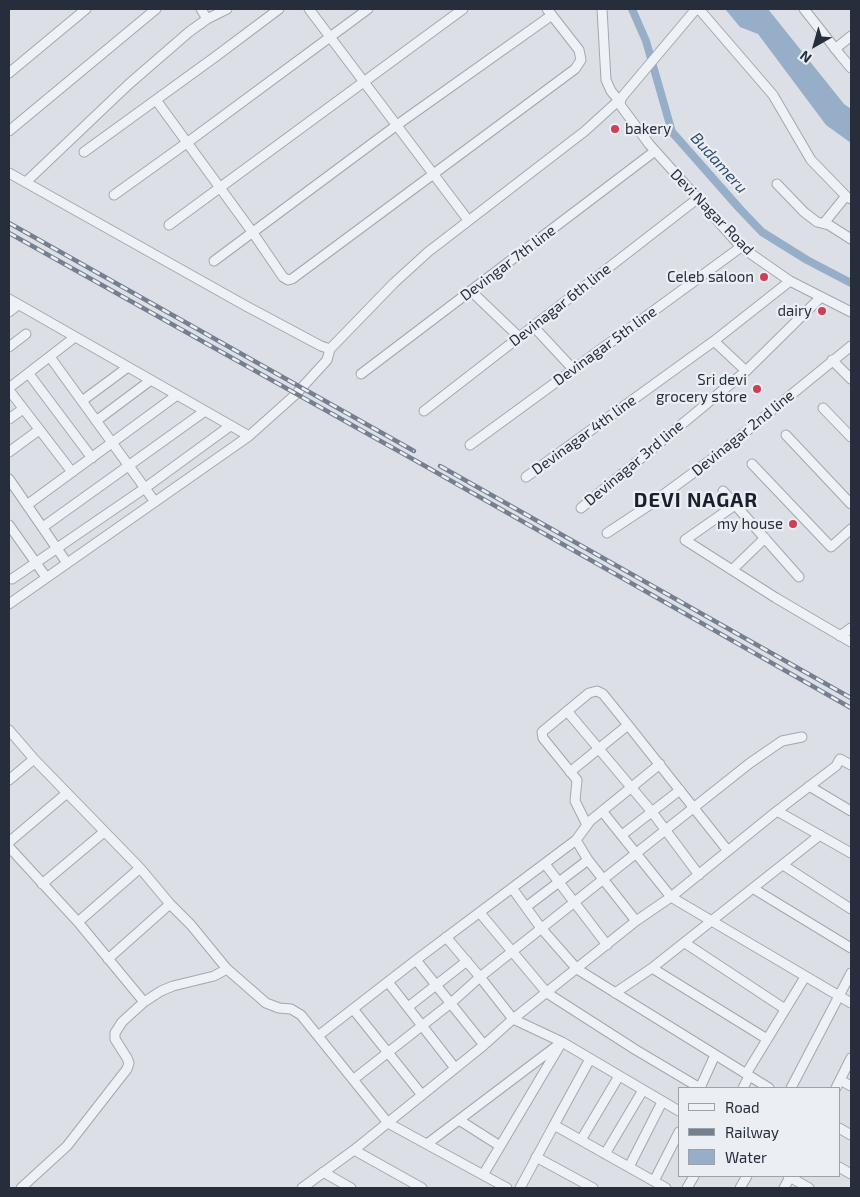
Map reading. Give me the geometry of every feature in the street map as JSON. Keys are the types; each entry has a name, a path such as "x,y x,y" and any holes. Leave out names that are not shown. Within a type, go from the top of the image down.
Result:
{"street":[{"path":"9,73 86,9"},
{"path":"9,131 156,9"},
{"path":"201,9 207,19"},
{"path":"26,182 130,84 207,19 226,9"},
{"path":"84,152 216,58 279,9"},
{"path":"309,9 468,220"},
{"path":"114,194 188,142 368,9"},
{"path":"169,225 463,9"},
{"name":"Devi Nagar Road","path":"602,9 606,80 608,86 655,151 741,246 790,281 851,312"},
{"path":"9,604 22,593 249,436 296,394 327,360 333,347 344,335 394,283 428,252 584,131 619,101 698,9 773,95 811,160 848,198 824,223"},
{"path":"804,9 851,68"},
{"path":"156,100 253,232 283,277 288,280 292,279 575,69 581,60 579,50 550,12 397,125 253,232 214,261"},
{"path":"835,49 851,36"},
{"name":"Devingar 7th line","path":"361,374 655,151"},
{"path":"9,173 246,306 321,346 333,347"},
{"path":"778,184 804,212 818,222 824,223 851,239"},
{"name":"Devinagar 6th line","path":"424,411 697,199"},
{"name":"Devinagar 5th line","path":"470,444 741,246"},
{"name":"Devinagar 4th line","path":"526,477 714,341 790,281"},
{"path":"471,291 519,337"},
{"name":"Devinagar 3rd line","path":"581,508 746,371 821,297"},
{"path":"9,299 249,436"},
{"path":"9,312 18,305"},
{"path":"534,326 573,369"},
{"path":"9,347 26,334"},
{"path":"72,472 9,389 75,337"},
{"path":"714,341 746,371"},
{"name":"Devinagar 2nd line","path":"607,533 648,506 716,456 851,346"},
{"path":"50,357 155,502"},
{"path":"832,360 851,379"},
{"path":"82,401 128,367"},
{"path":"29,374 92,458"},
{"path":"96,421 151,380"},
{"path":"27,505 177,395"},
{"path":"823,408 851,436"},
{"path":"9,419 23,409"},
{"path":"43,527 205,411"},
{"path":"22,593 10,577 58,548 230,426"},
{"path":"9,452 39,430"},
{"path":"786,435 851,504"},
{"path":"752,464 831,547 851,529"},
{"path":"9,479 67,562"},
{"path":"723,491 799,577"},
{"path":"735,505 685,540 851,642"},
{"path":"9,526 46,577"},
{"path":"732,570 764,538"},
{"path":"840,636 851,628"},
{"path":"587,825 575,800 577,780 542,735 544,729 589,693 597,690 603,694 660,764 728,851"},
{"path":"567,711 652,812 698,875"},
{"path":"570,772 628,725"},
{"path":"9,730 34,759 140,868 227,969 266,1003 279,1008 291,1009 301,1015 388,1123 507,1188"},
{"path":"354,1079 451,1003 480,977 602,879 666,831 693,807 750,763 788,739 802,737"},
{"path":"302,1188 354,1150 636,921 671,896 777,810 836,766 840,758 851,764"},
{"path":"9,780 34,759"},
{"path":"318,1036 576,840 587,825 602,811 660,764"},
{"path":"809,786 851,811"},
{"path":"622,836 680,790"},
{"path":"9,842 67,793"},
{"path":"777,810 851,853"},
{"path":"602,811 671,896 851,1003"},
{"path":"42,884 104,832"},
{"path":"615,993 685,943 820,835"},
{"path":"576,840 602,879 636,921"},
{"path":"9,848 78,922 144,1002"},
{"path":"526,907 588,860"},
{"path":"545,864 607,945"},
{"path":"783,865 851,909"},
{"path":"78,922 140,868"},
{"path":"512,888 541,928 577,969 767,1087"},
{"path":"754,889 851,948"},
{"path":"108,959 170,904"},
{"path":"480,913 547,993 698,1087"},
{"path":"446,937 513,1019 562,1042 678,1110"},
{"path":"685,943 786,1009"},
{"path":"416,960 484,1045"},
{"path":"408,1007 467,961"},
{"path":"652,968 767,1039"},
{"path":"22,1188 67,1146 127,1069 128,1058 115,1039 115,1033 122,1022 144,1002 173,986 214,976 227,969"},
{"path":"792,1087 851,973"},
{"path":"743,1087 767,1039 805,977"},
{"path":"388,982 455,1068"},
{"path":"353,1009 422,1095"},
{"path":"427,1144 562,1042"},
{"path":"483,1175 562,1042"},
{"path":"700,1087 715,1055"},
{"path":"851,1058 838,1084 851,1086"},
{"path":"520,1188 590,1059"},
{"path":"581,1140 619,1076"},
{"path":"605,1154 643,1090"},
{"path":"629,1167 662,1102"},
{"path":"459,1120 500,1146"},
{"path":"554,1125 666,1188"},
{"path":"654,1181 678,1134"},
{"path":"354,1150 422,1188"},
{"path":"536,1157 593,1188"},
{"path":"323,1172 351,1188"},
{"path":"687,1188 693,1177"},
{"path":"740,1188 746,1177"},
{"path":"791,1177 809,1188"}],"water":[{"path":"725,9 768,9 844,104 851,109 851,143 826,125 758,34 740,27"}],"waterway":[{"name":"Budameru","path":"632,9 646,41 672,132 762,232 807,260 851,283"}],"railway":[{"path":"9,223 414,451"},
{"path":"9,233 418,462 851,708"},
{"path":"440,466 851,698"}],"place":[{"name":"bakery","path":"615,129"},
{"name":"Celeb saloon","path":"764,277"},
{"name":"dairy","path":"822,311"},
{"name":"Sri devi grocery store","path":"757,389"},
{"name":"my house","path":"793,524"}],"district":[{"name":"DEVI NAGAR","path":"696,500"}]}
